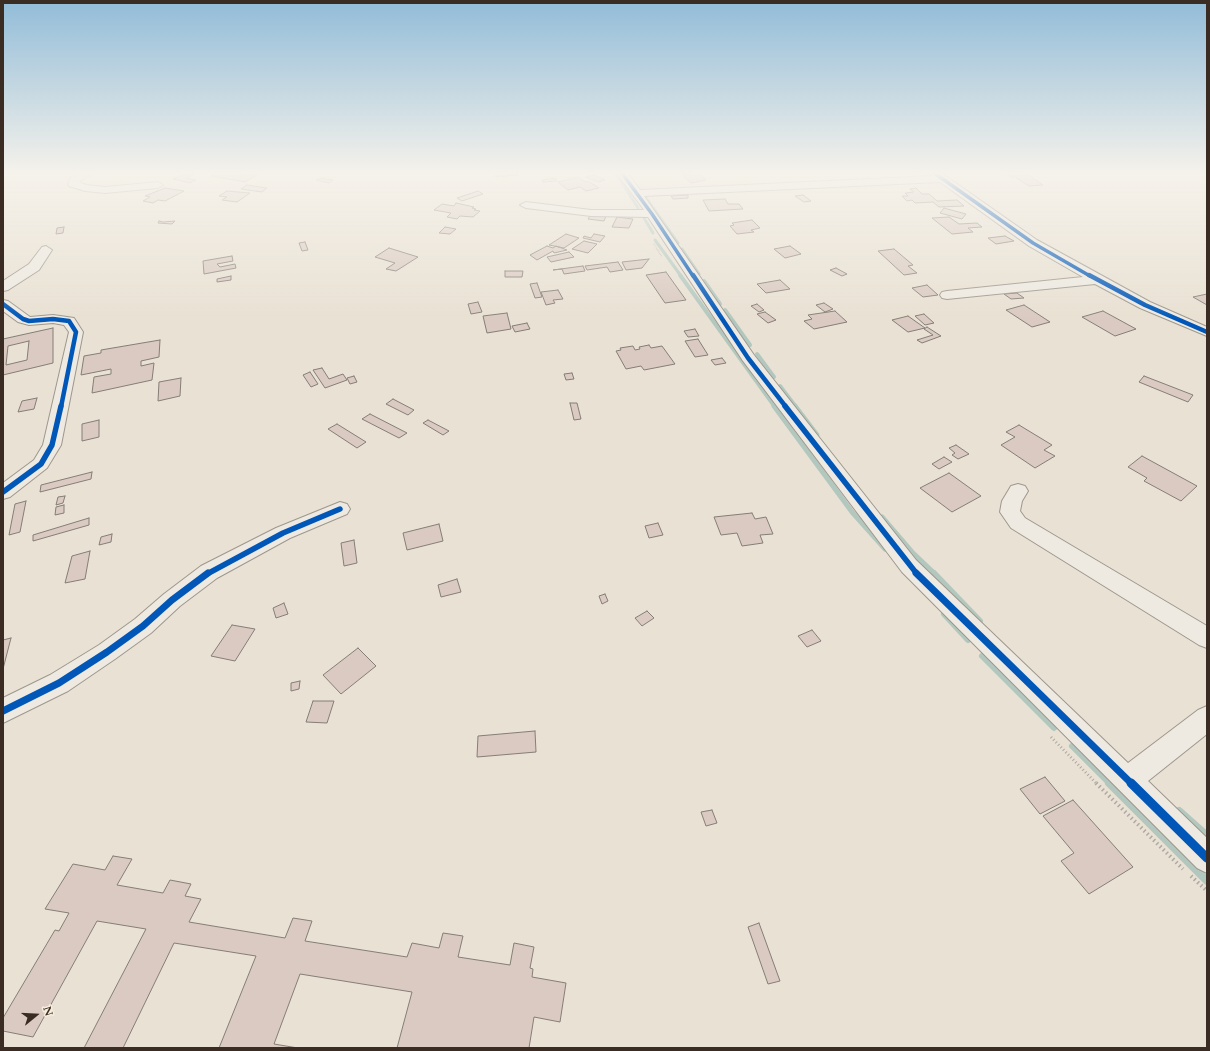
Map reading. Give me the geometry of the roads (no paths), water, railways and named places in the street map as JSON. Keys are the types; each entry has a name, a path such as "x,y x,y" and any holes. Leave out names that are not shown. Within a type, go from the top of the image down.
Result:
{"street":[{"path":"657,221 748,358 909,566 1207,858"},
{"path":"1002,221 1033,243 1097,280 1145,305 1207,332"},
{"path":"3,287 34,267 46,250"},
{"path":"947,294 1097,280"},
{"path":"3,304 22,319 29,321 53,319 69,321 76,332 62,404 52,445 41,464 22,480 3,492"},
{"path":"1018,491 1012,501 1010,512 1018,523 1207,638"},
{"path":"3,712 59,683 107,652 143,626 172,600 209,572 283,533 340,509"},
{"path":"1128,780 1207,718"}],"waterway":[{"path":"646,221 653,233"},
{"path":"662,221 678,243"},
{"path":"655,240 681,276"},
{"path":"682,249 699,274"},
{"path":"680,275 775,407"},
{"path":"704,281 720,304"},
{"path":"725,310 750,345"},
{"path":"757,354 774,377"},
{"path":"780,386 796,407"},
{"path":"774,406 852,512 885,549"},
{"path":"795,406 817,435"},
{"path":"882,517 912,552 934,574"},
{"path":"934,574 980,621"},
{"path":"944,614 968,640"},
{"path":"982,656 1054,728"},
{"path":"1072,746 1207,881"},
{"path":"1179,811 1207,836"}]}
